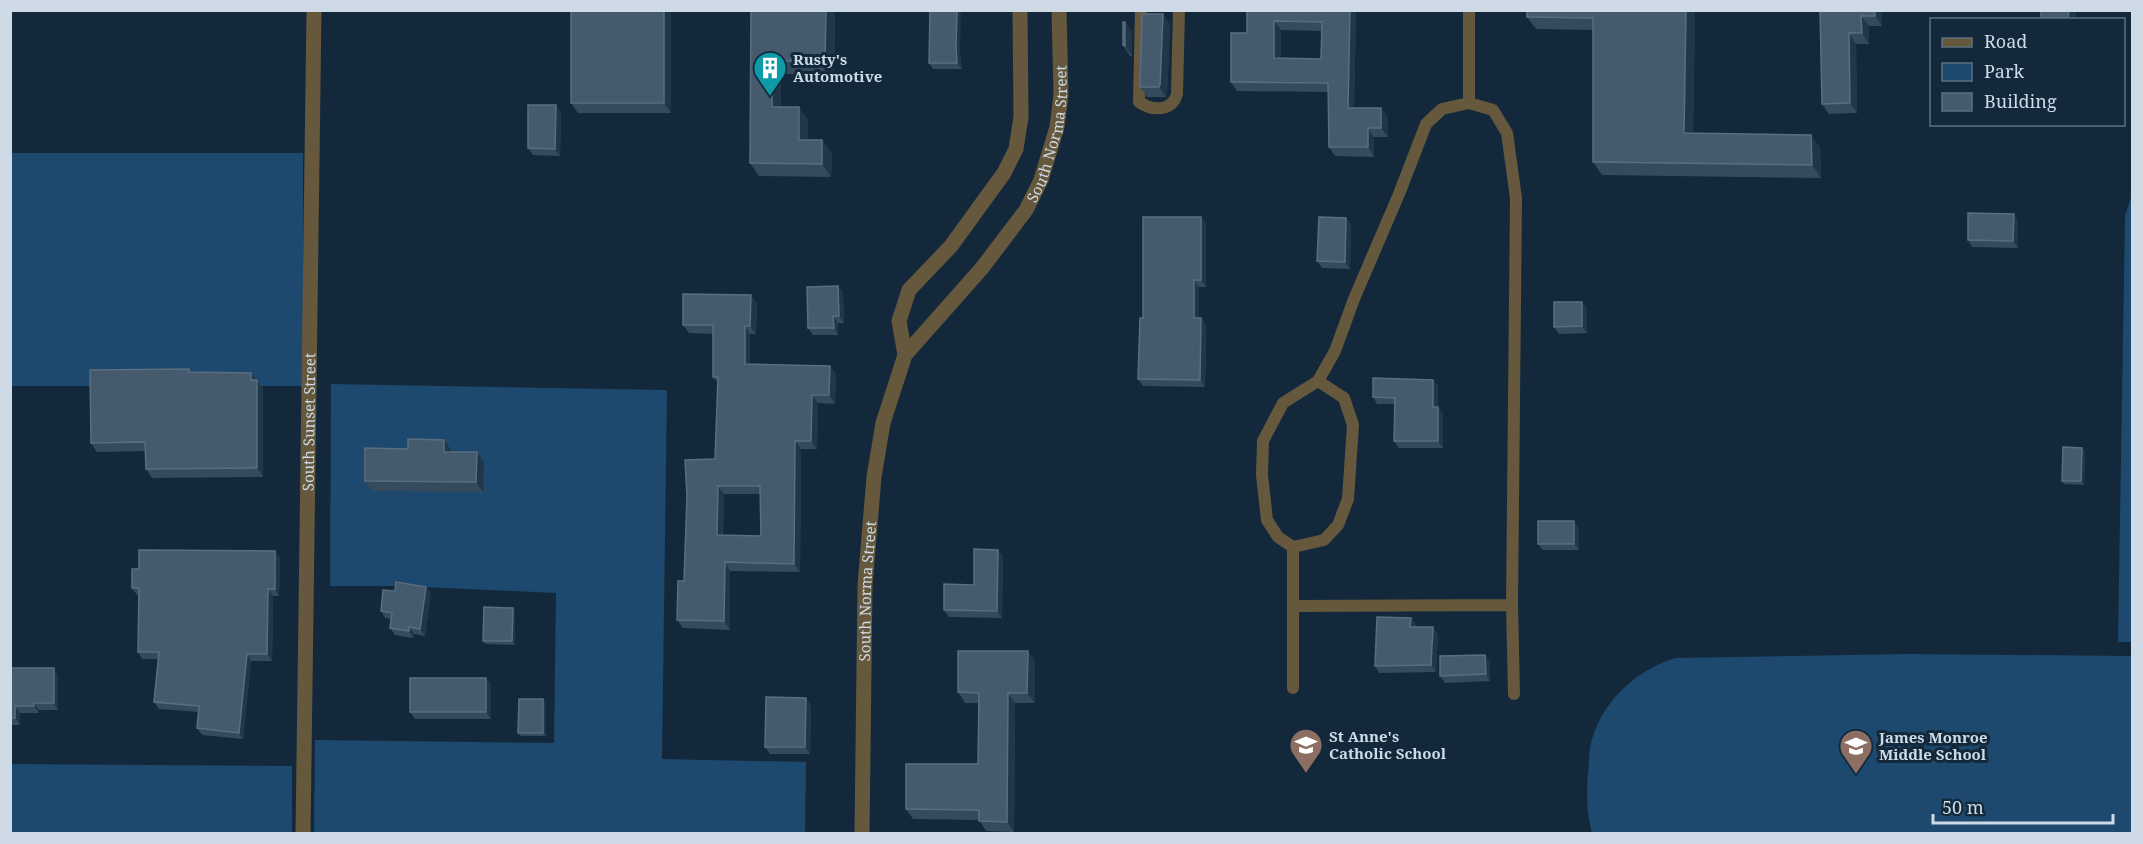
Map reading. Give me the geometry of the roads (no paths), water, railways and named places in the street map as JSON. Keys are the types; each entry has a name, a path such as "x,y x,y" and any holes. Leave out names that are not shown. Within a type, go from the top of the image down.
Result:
{"street":[{"name":"South Sunset Street","path":"303,834 314,10"},
{"name":"South Norma Street","path":"905,354 899,321 909,290 951,246 1004,173 1016,149 1021,117 1020,10"},
{"name":"South Norma Street","path":"862,834 865,585 874,477 883,423 905,354 982,268 1026,210 1041,180 1057,127 1061,95 1059,10"}],"lane":[{"path":"1133,10 1132,83 1140,102 1145,106 1160,109 1173,103 1176,98 1179,10"},
{"path":"1140,10 1140,102"},
{"path":"1469,10 1469,103"},
{"path":"1318,381 1344,398 1353,425 1348,499 1338,525 1324,540 1293,546 1278,537 1267,520 1262,475 1263,441 1283,403 1318,381 1335,351 1426,124 1442,109 1469,103 1493,110 1507,133 1516,198 1512,605 1514,694"},
{"path":"1293,546 1293,688"},
{"path":"1293,606 1512,605"}],"place":[{"name":"Rusty's Automotive","path":"770,97"},
{"name":"St Anne's Catholic School","path":"1306,774"},
{"name":"James Monroe Middle School","path":"1856,775"}]}
